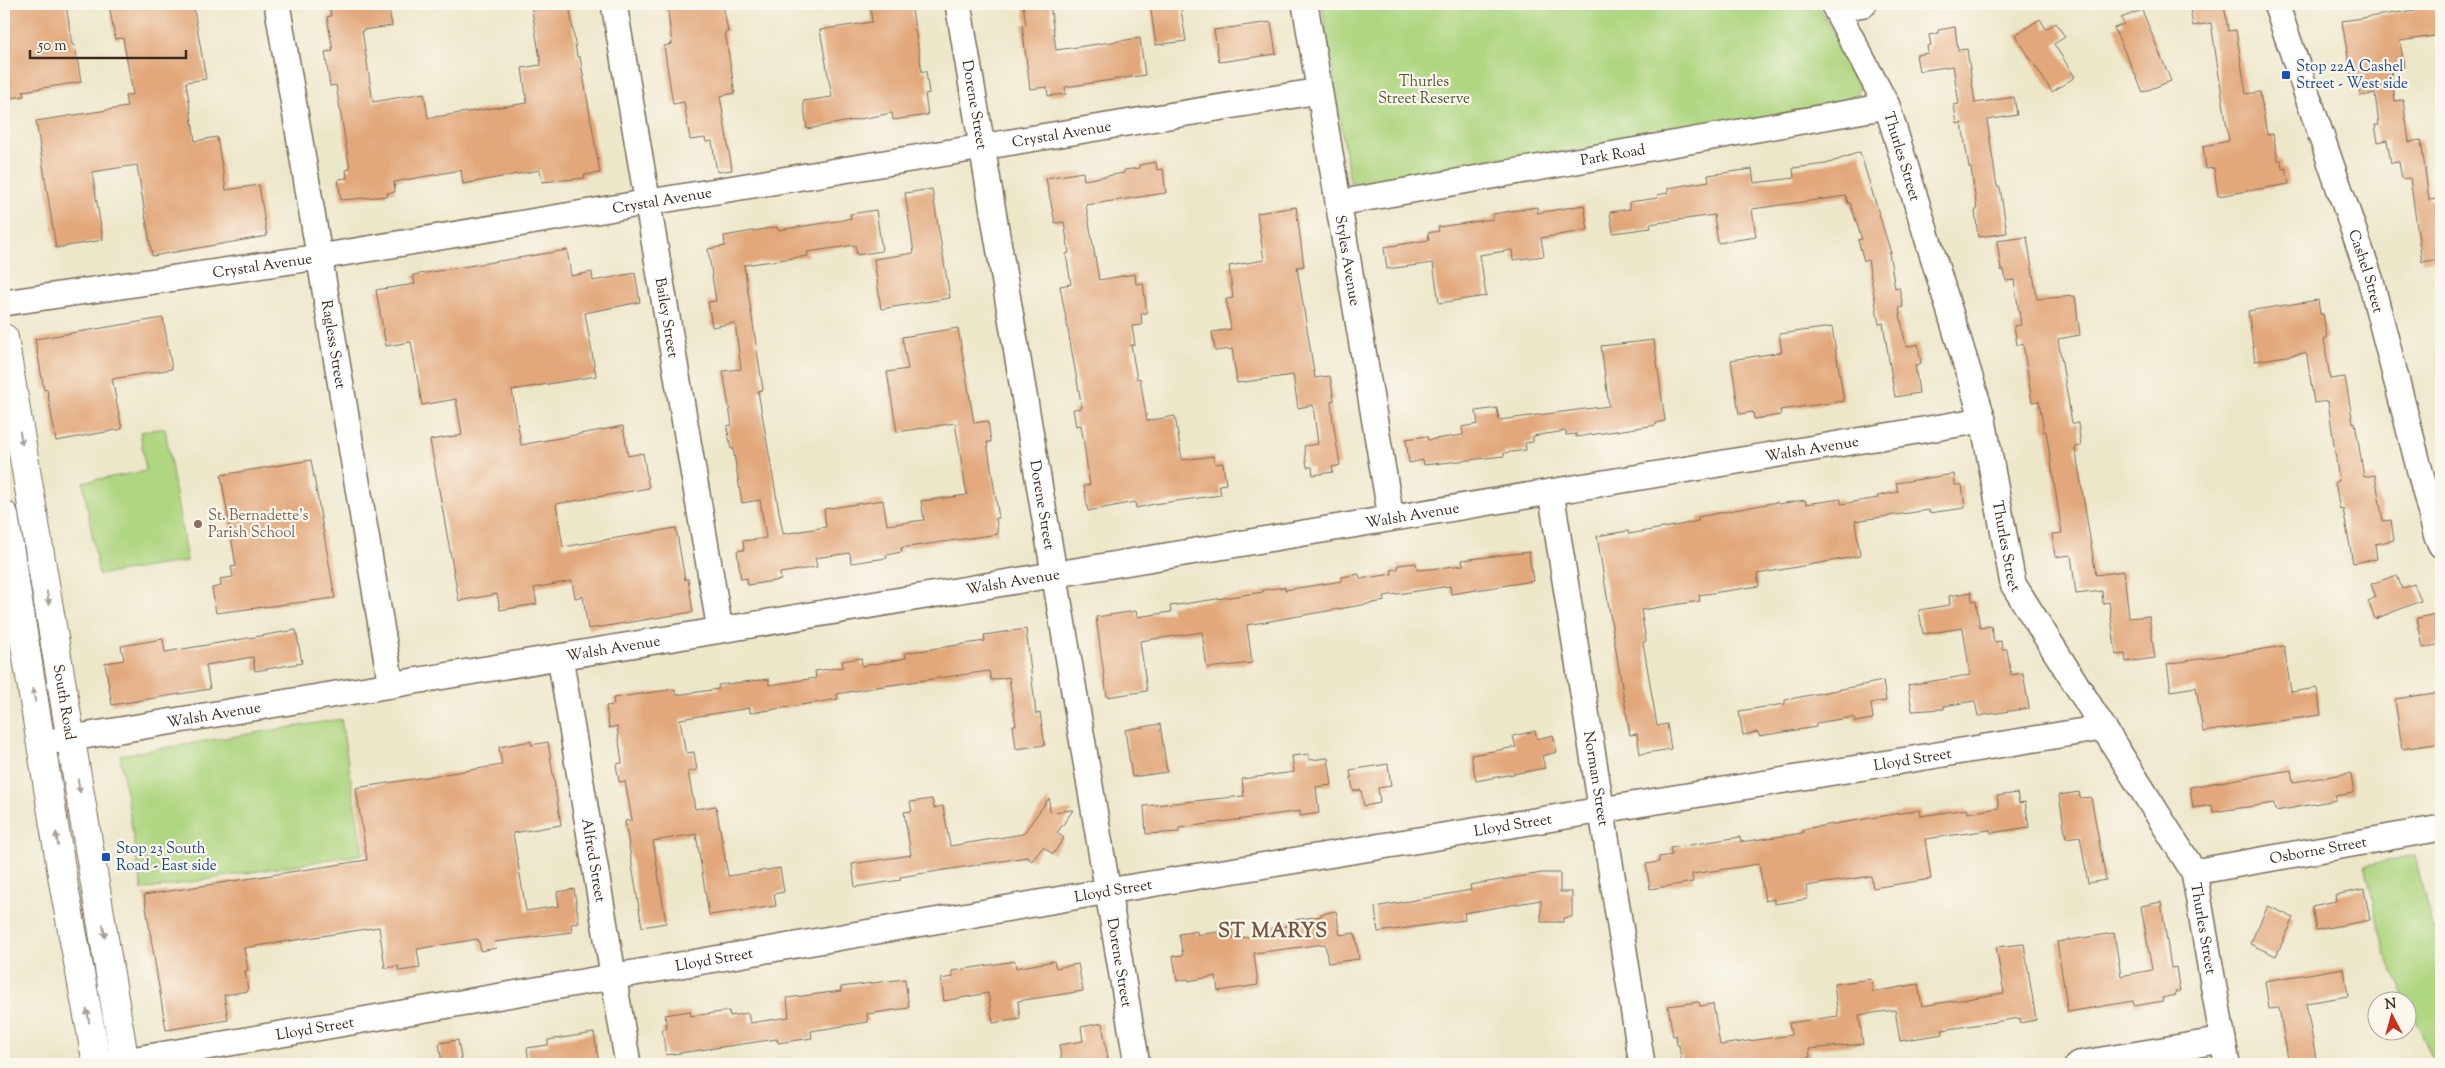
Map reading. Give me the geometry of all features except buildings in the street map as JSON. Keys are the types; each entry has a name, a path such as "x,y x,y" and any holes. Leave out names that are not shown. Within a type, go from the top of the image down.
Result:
{"highway":[{"name":"South Road","path":"4,338 71,738 119,1063"},
{"name":"South Road","path":"4,516 64,887 96,1064"}],"street":[{"name":"Ragless Street","path":"277,4 390,685"},
{"name":"Bailey Street","path":"614,4 720,630"},
{"name":"Dorene Street","path":"958,4 1137,1064"},
{"name":"Styles Avenue","path":"1305,4 1392,518"},
{"path":"1835,6 1864,4"},
{"name":"Cashel Street","path":"2276,4 2370,278 2437,537 2441,545"},
{"name":"Thurles Street","path":"1835,6 1887,106 1983,420 2014,584 2102,728 2194,872 2225,1052"},
{"name":"Crystal Avenue","path":"4,303 319,257 1319,91"},
{"name":"Park Road","path":"1338,203 1887,106"},
{"name":"Walsh Avenue","path":"42,743 1983,420"},
{"name":"Norman Street","path":"1551,492 1642,1064"},
{"name":"Alfred Street","path":"560,657 628,1064"},
{"name":"Lloyd Street","path":"119,1063 613,975 1108,891 2102,728"},
{"name":"Osborne Street","path":"2194,872 2441,828"},
{"path":"2078,1064 2225,1052"}],"green space":[{"name":"Thurles Street Reserve","path":"1322,4 1817,4 1862,84 1852,102 1371,186 1350,182"},
{"path":"165,428 187,561 99,575 83,482 146,471 140,432"},
{"path":"341,719 363,854 142,890 120,755"},
{"path":"2415,856 2432,928 2441,932 2441,1064 2435,1064 2418,1026 2418,990 2402,990 2385,953 2365,865"}],"place":[{"name":"Stop 22A Cashel Street - West side","path":"2286,75"},
{"name":"St. Bernadette's Parish School","path":"198,524"},
{"name":"Stop 23 South Road - East side","path":"106,857"}],"district":[{"name":"ST MARYS","path":"1273,930"}]}
